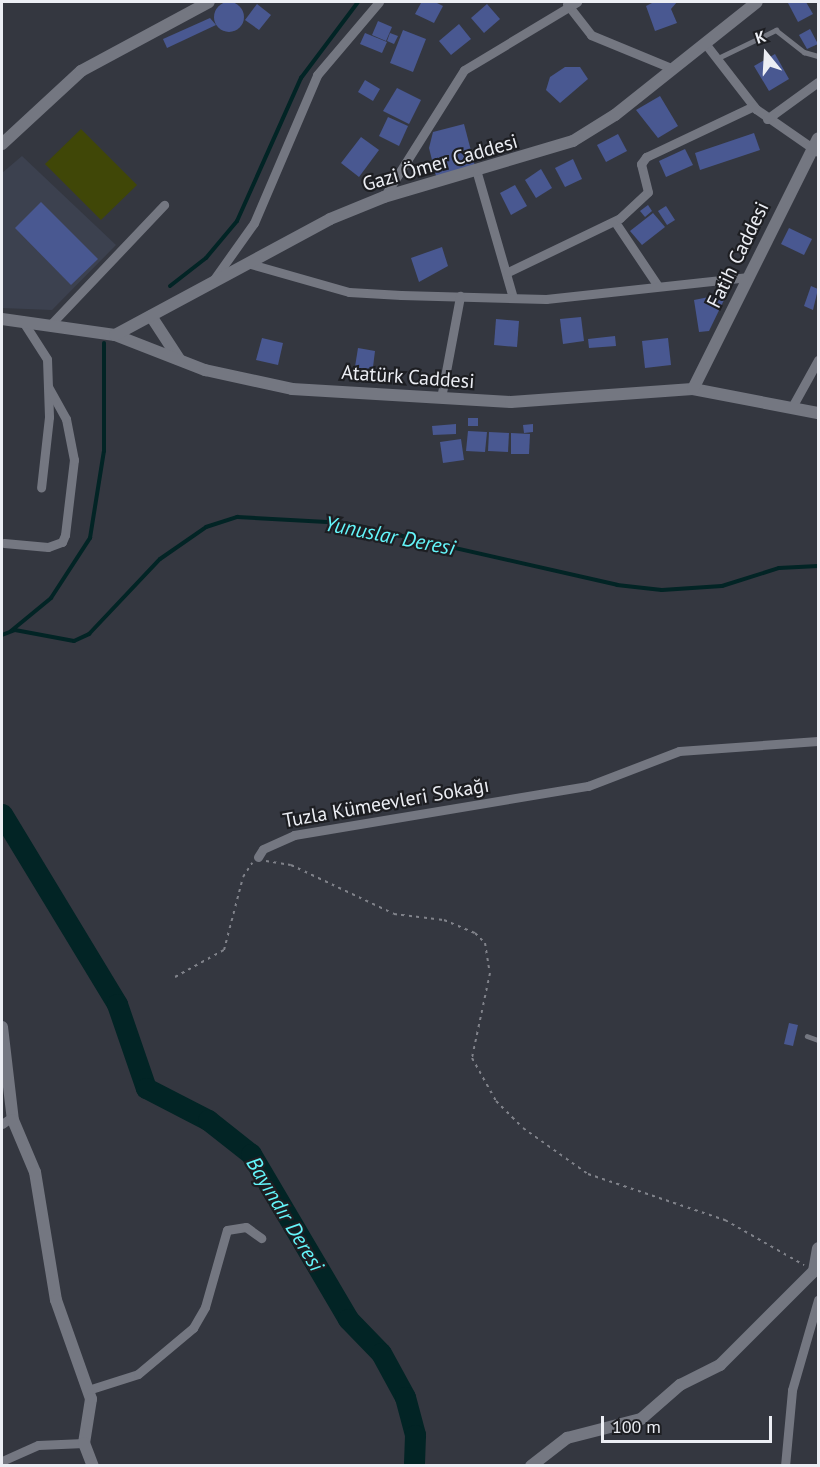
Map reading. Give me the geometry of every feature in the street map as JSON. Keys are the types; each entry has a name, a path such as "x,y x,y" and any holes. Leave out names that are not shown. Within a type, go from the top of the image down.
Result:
{"street":[{"path":"2,144 81,71 209,2"},
{"path":"212,282 254,223 317,75 379,2"},
{"name":"Gazi Ömer Caddesi","path":"115,335 247,263 384,197 477,173 573,141 757,2"},
{"path":"384,197 464,70 571,3 591,35 671,68"},
{"path":"704,42 754,106 767,119 817,146"},
{"path":"767,119 819,81"},
{"path":"508,272 615,222 648,192 641,164 646,156 754,106"},
{"name":"Fatih Caddesi","path":"693,389 817,146"},
{"path":"477,173 508,272 513,298"},
{"path":"52,323 164,205"},
{"path":"615,222 658,286"},
{"path":"247,263 349,292 513,298 749,277"},
{"path":"441,398 460,296"},
{"path":"151,316 180,360"},
{"name":"Atatürk Caddesi","path":"2,319 52,323 115,335 180,360 292,390 511,402 693,389 819,413"},
{"path":"22,320 47,359 48,387 41,488"},
{"path":"792,407 819,360"},
{"path":"4,543 48,547 62,543 65,535 74,460 66,419 48,387"},
{"name":"Tuzla Kümeevleri Sokağı","path":"258,857 263,849 294,835 588,786 678,751 819,741"},
{"path":"2,1028 7,1120 35,1172 56,1300 92,1405 84,1443 93,1466"},
{"path":"88,1390 138,1374 193,1328 205,1307 227,1230 246,1227 261,1238"},
{"path":"531,1466 567,1438 641,1419 680,1385 720,1365 816,1273 819,1248"},
{"path":"785,1466 792,1390 819,1300"},
{"path":"2,1461 38,1444 84,1443"}],"lane":[{"path":"716,59 776,30 804,52 819,56"},
{"path":"807,1036 819,1040"}],"path":[{"path":"175,977 224,950 243,877 258,857 291,865 394,914 444,920 475,933 485,943 490,973 472,1058 496,1101 523,1128 588,1174 725,1220 816,1273"}],"shaded area":[{"path":"22,156 116,245 52,310 2,308 2,173"}],"green space":[{"path":"81,129 137,185 101,220 45,164"}],"building":[{"path":"229,2 240,6 244,17 240,28 229,32 218,28 214,17 218,6"},
{"path":"435,2 443,6 434,23 415,14 421,3"},
{"path":"654,2 677,2 671,9 677,23 655,31 646,6"},
{"path":"806,2 813,14 798,22 788,3"},
{"path":"257,4 271,15 259,30 245,20"},
{"path":"487,4 500,19 484,33 471,18"},
{"path":"210,18 216,25 167,48 163,39"},
{"path":"378,21 392,27 386,41 372,35"},
{"path":"459,24 471,39 451,55 439,41"},
{"path":"810,29 818,44 807,49 799,35"},
{"path":"403,30 426,39 413,72 390,63"},
{"path":"365,33 387,42 382,53 360,44"},
{"path":"390,33 398,36 394,44 387,41"},
{"path":"775,54 789,79 769,91 754,66"},
{"path":"565,67 580,67 588,79 560,103 546,90 550,77"},
{"path":"365,80 380,89 373,101 358,92"},
{"path":"397,88 421,100 409,124 383,111"},
{"path":"660,96 678,126 658,138 636,110"},
{"path":"388,117 408,126 399,146 379,136"},
{"path":"464,124 475,166 436,176 429,148 433,132"},
{"path":"754,133 760,150 700,170 695,153"},
{"path":"618,134 627,151 606,162 597,145"},
{"path":"361,137 379,150 359,177 341,163"},
{"path":"685,149 693,165 666,177 659,161"},
{"path":"573,159 582,179 565,187 555,168"},
{"path":"541,169 552,188 536,198 525,180"},
{"path":"515,185 527,206 511,215 500,193"},
{"path":"41,202 98,259 71,285 15,228"},
{"path":"648,205 652,211 645,217 640,211"},
{"path":"666,206 675,220 667,225 658,211"},
{"path":"653,213 665,227 642,245 630,231"},
{"path":"789,228 812,239 804,255 781,244"},
{"path":"442,247 448,266 419,282 411,258"},
{"path":"811,286 818,289 813,310 804,306"},
{"path":"714,296 724,300 709,331 699,332 694,300"},
{"path":"581,317 584,341 563,344 560,319"},
{"path":"496,319 519,321 517,347 494,345"},
{"path":"615,336 616,346 589,348 588,339"},
{"path":"262,338 283,343 278,365 256,360"},
{"path":"668,338 671,365 645,368 642,341"},
{"path":"358,348 375,351 372,375 354,373"},
{"path":"468,418 478,418 478,426 468,426"},
{"path":"456,424 456,434 433,435 432,426"},
{"path":"533,424 533,432 524,433 523,425"},
{"path":"468,431 487,432 485,452 466,451"},
{"path":"489,432 509,433 508,452 488,451"},
{"path":"511,433 530,434 529,454 511,454"},
{"path":"461,439 464,460 443,463 440,442"},
{"path":"789,1023 798,1025 793,1046 784,1044"}],"waterway":[{"path":"170,286 206,258 237,221 301,78 358,2"},
{"path":"11,631 51,598 90,538 104,451 104,343"},
{"name":"Yunuslar Deresi","path":"2,635 15,630 74,641 89,634 160,559 206,527 237,517 345,523 617,585 662,590 722,586 779,568 818,566"},
{"name":"Bayındır Deresi","path":"2,814 117,1004 146,1088 208,1120 251,1154 348,1319 381,1353 405,1397 415,1435 414,1466"}]}
